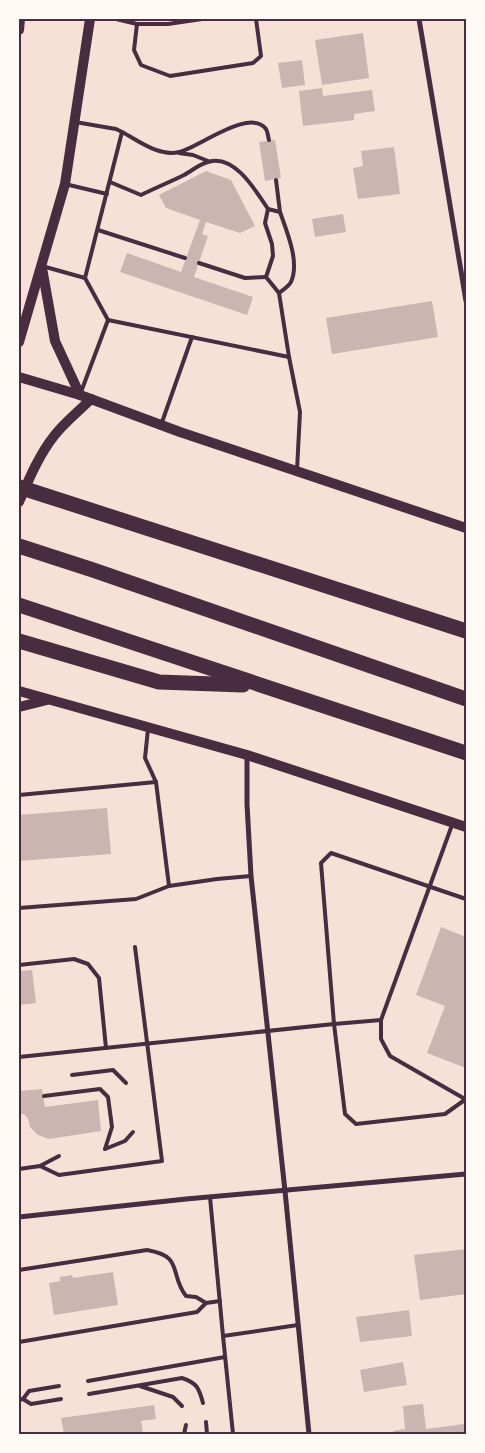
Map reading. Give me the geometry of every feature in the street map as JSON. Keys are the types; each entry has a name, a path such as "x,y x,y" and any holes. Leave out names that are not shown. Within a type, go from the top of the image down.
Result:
{"highway":[{"path":"19,487 466,631"},
{"path":"19,546 466,699"},
{"path":"19,605 466,753"},
{"path":"19,641 159,682 259,685"}],"main road":[{"path":"19,30 20,19"},
{"path":"19,342 66,184 90,19"},
{"path":"42,266 55,341 80,395"},
{"path":"19,377 80,395 161,425 466,528"},
{"path":"19,502 35,466 55,434 91,399"},
{"path":"19,691 247,755 466,827"},
{"path":"19,707 49,699"}],"street":[{"path":"418,19 466,301"},
{"path":"247,755 247,804 251,876 309,1434"},
{"path":"19,1217 210,1197 466,1174"}],"lane":[{"path":"116,19 138,24 168,24 202,19"},
{"path":"138,24 134,50 141,65 170,76 254,63 261,56 256,19"},
{"path":"75,122 116,129 158,152 178,152 208,161 221,161 239,170 268,209 280,212"},
{"path":"178,152 248,122 260,124 267,130 269,140"},
{"path":"80,395 108,320 86,278 122,132"},
{"path":"110,182 141,195 185,175 208,161"},
{"path":"276,180 280,212 288,236 295,268 290,284 279,293"},
{"path":"66,184 107,194"},
{"path":"266,277 273,256 272,244 264,223 268,209"},
{"path":"98,230 185,258"},
{"path":"199,263 245,278 266,277"},
{"path":"42,266 86,278"},
{"path":"266,277 279,293 300,412 297,471"},
{"path":"108,320 289,357"},
{"path":"161,425 192,337"},
{"path":"148,727 145,758 156,782 169,886"},
{"path":"19,795 156,782"},
{"path":"453,822 430,886 381,1020 381,1039 390,1056 466,1099 445,1114 356,1124 345,1114 334,1024 321,863 331,853 430,886 466,899"},
{"path":"19,908 136,899 169,886 251,876"},
{"path":"40,1166 59,1175 162,1161 135,947"},
{"path":"19,965 74,959 88,964 99,978 106,1048"},
{"path":"19,1057 381,1020"},
{"path":"72,1075 114,1070 126,1083"},
{"path":"44,1096 100,1089 108,1097 112,1127 105,1149 125,1141 133,1132"},
{"path":"19,1169 40,1166 59,1156"},
{"path":"210,1197 233,1434"},
{"path":"19,1270 147,1250 159,1252 172,1261 180,1288 186,1296 196,1297 206,1303 220,1302"},
{"path":"19,1342 197,1312 206,1303"},
{"path":"223,1336 298,1325"},
{"path":"88,1381 225,1357"},
{"path":"89,1394 182,1378 192,1381 199,1390 203,1403"},
{"path":"59,1386 29,1391 21,1399 30,1404 61,1399"},
{"path":"138,1386 173,1397 182,1406"},
{"path":"206,1422 207,1434"},
{"path":"184,1434 186,1425"}],"building":[{"path":"363,33 369,78 322,85 315,40"},
{"path":"302,60 305,85 282,88 278,63"},
{"path":"322,88 323,96 372,90 375,111 354,114 354,120 303,126 299,91"},
{"path":"275,140 281,178 265,181 259,142"},
{"path":"394,147 400,194 358,199 353,168 363,166 361,151"},
{"path":"206,171 231,180 255,226 240,233 206,222 202,234 208,236 194,277 253,297 247,315 120,272 127,253 181,272 200,220 166,208 159,195"},
{"path":"343,214 346,232 315,237 312,219"},
{"path":"432,301 438,337 332,354 326,318"},
{"path":"107,808 111,854 19,861 19,815"},
{"path":"441,927 466,937 466,1068 427,1053 445,1006 416,995"},
{"path":"32,970 36,1003 19,1005 19,971"},
{"path":"42,1089 45,1107 98,1100 101,1131 49,1139 38,1135 30,1127 28,1119 24,1114 19,1114 19,1091"},
{"path":"466,1249 466,1294 420,1300 414,1255"},
{"path":"113,1272 118,1305 54,1315 49,1283 60,1281 60,1277 72,1275 73,1278"},
{"path":"409,1310 412,1336 360,1342 356,1317"},
{"path":"403,1362 407,1385 364,1392 360,1370"},
{"path":"423,1404 426,1429 464,1424 466,1434 393,1434 393,1431 405,1429 403,1406"},
{"path":"154,1405 156,1419 141,1421 143,1434 64,1434 61,1418"}]}
